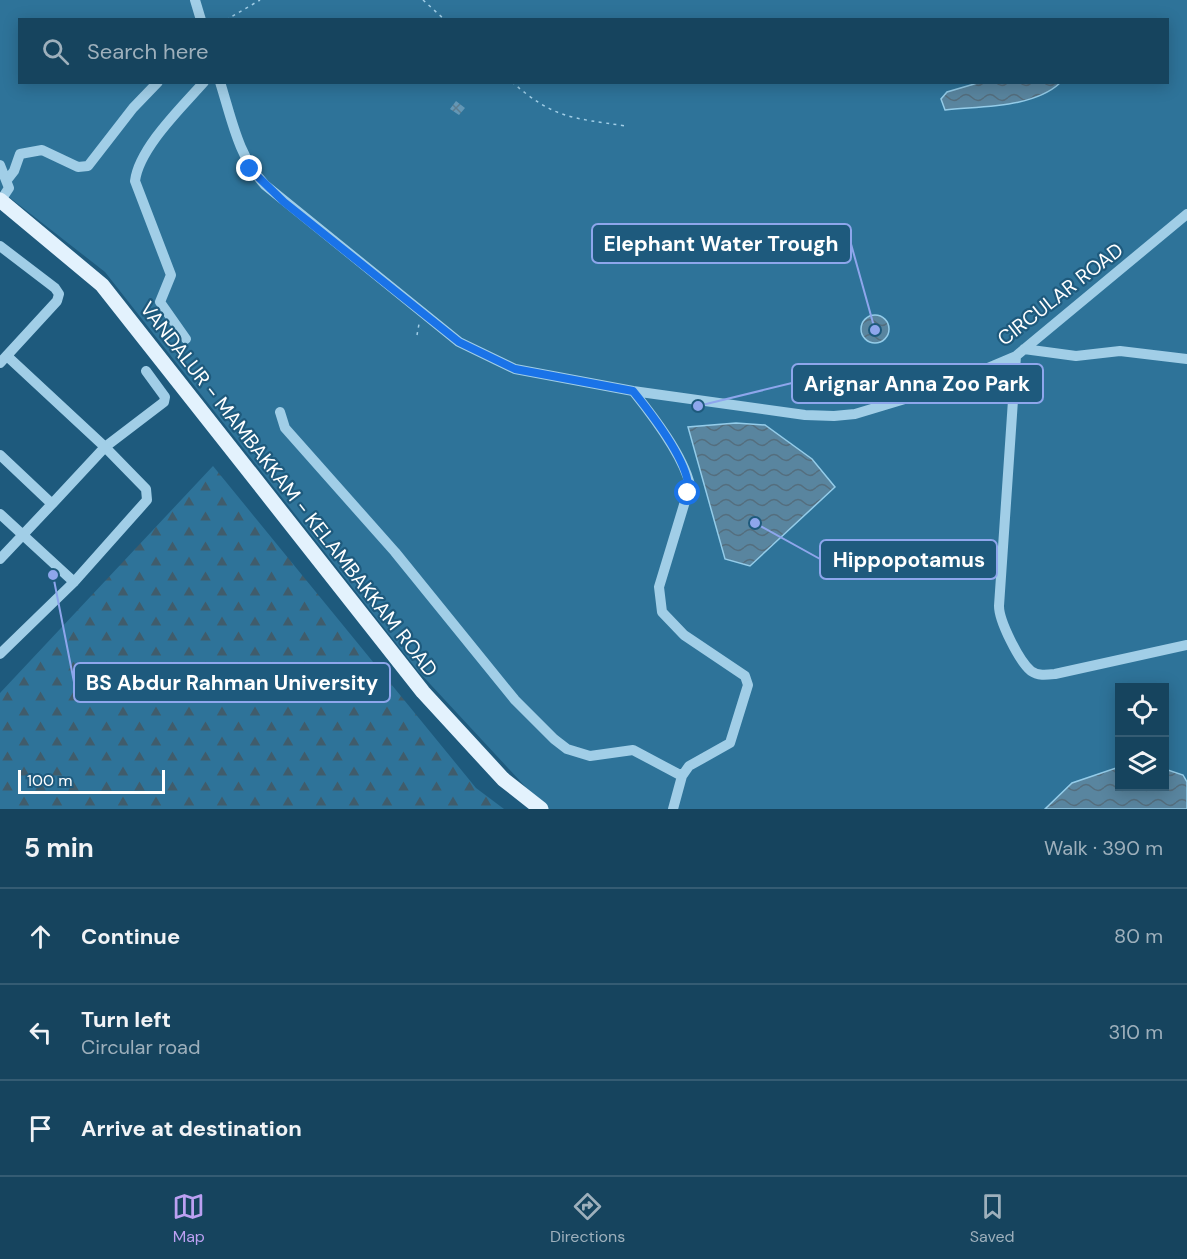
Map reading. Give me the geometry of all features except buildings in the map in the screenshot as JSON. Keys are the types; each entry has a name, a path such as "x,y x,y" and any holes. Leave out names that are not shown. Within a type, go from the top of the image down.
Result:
{"main road":[{"name":"VANDALUR - MAMBAKKAM - KELAMBAKKAM ROAD","path":"0,204 96,291 420,695 497,786 527,809"},
{"name":"VANDALUR - MAMBAKKAM - KELAMBAKKAM ROAD","path":"420,695 503,780 541,809"}],"street":[{"path":"195,0 200,18"},
{"path":"7,180 14,171 20,154 42,150 78,167 88,166 133,108 156,84"},
{"path":"186,339 160,302 171,275 170,269 137,191 135,181 138,167 161,133 202,84"},
{"name":"CIRCULAR ROAD","path":"221,84 241,151 250,169 265,185 459,342 515,369 633,391 805,415 855,414 939,389 1020,353 1187,214"},
{"path":"0,165 9,188 0,204"},
{"path":"0,246 55,288 58,294 57,302 3,360 105,447 146,489 147,500 74,582 0,654"},
{"path":"1187,359 1120,351 1076,356 1020,353 999,606 1002,624 1028,667 1039,675 1055,674 1187,645"},
{"path":"0,559 105,447 164,402 165,397 146,371"},
{"path":"633,391 657,424 686,473 690,485 659,587 662,612 684,635 746,676 748,685 730,743 699,758 682,776 673,809"},
{"path":"280,412 285,428 395,552 515,700 554,739 567,749 590,756 633,750 682,776"},
{"path":"0,455 52,504"},
{"path":"0,514 74,582"}],"path":[{"path":"229,18 260,0"},
{"path":"423,0 443,18"},
{"path":"514,84 536,103 552,112 626,126"}],"green space":[{"path":"0,0 1187,0 1187,809 546,809 418,671 105,272 0,190"},
{"path":"213,466 476,788 504,809 0,809 0,693"}],"water":[{"path":"974,84 1059,84 1036,97 1021,101 945,110 941,99 947,92"},
{"path":"875,315 885,319 889,329 885,339 875,343 865,339 861,329 865,319"},
{"path":"736,423 765,425 812,459 835,487 750,566 725,559 688,427"},
{"path":"1115,768 1115,791 1169,791 1169,770 1183,775 1187,782 1187,809 1045,809 1072,783"}],"place":[{"name":"Elephant Water Trough","path":"875,330"},
{"name":"Arignar Anna Zoo Park","path":"698,406"},
{"name":"Hippopotamus","path":"755,523"},
{"name":"BS Abdur Rahman University","path":"53,575"}],"route":[{"path":"250,169 284,202 459,342 515,369 633,391 651,414 686,473 690,485 688,493"}]}
